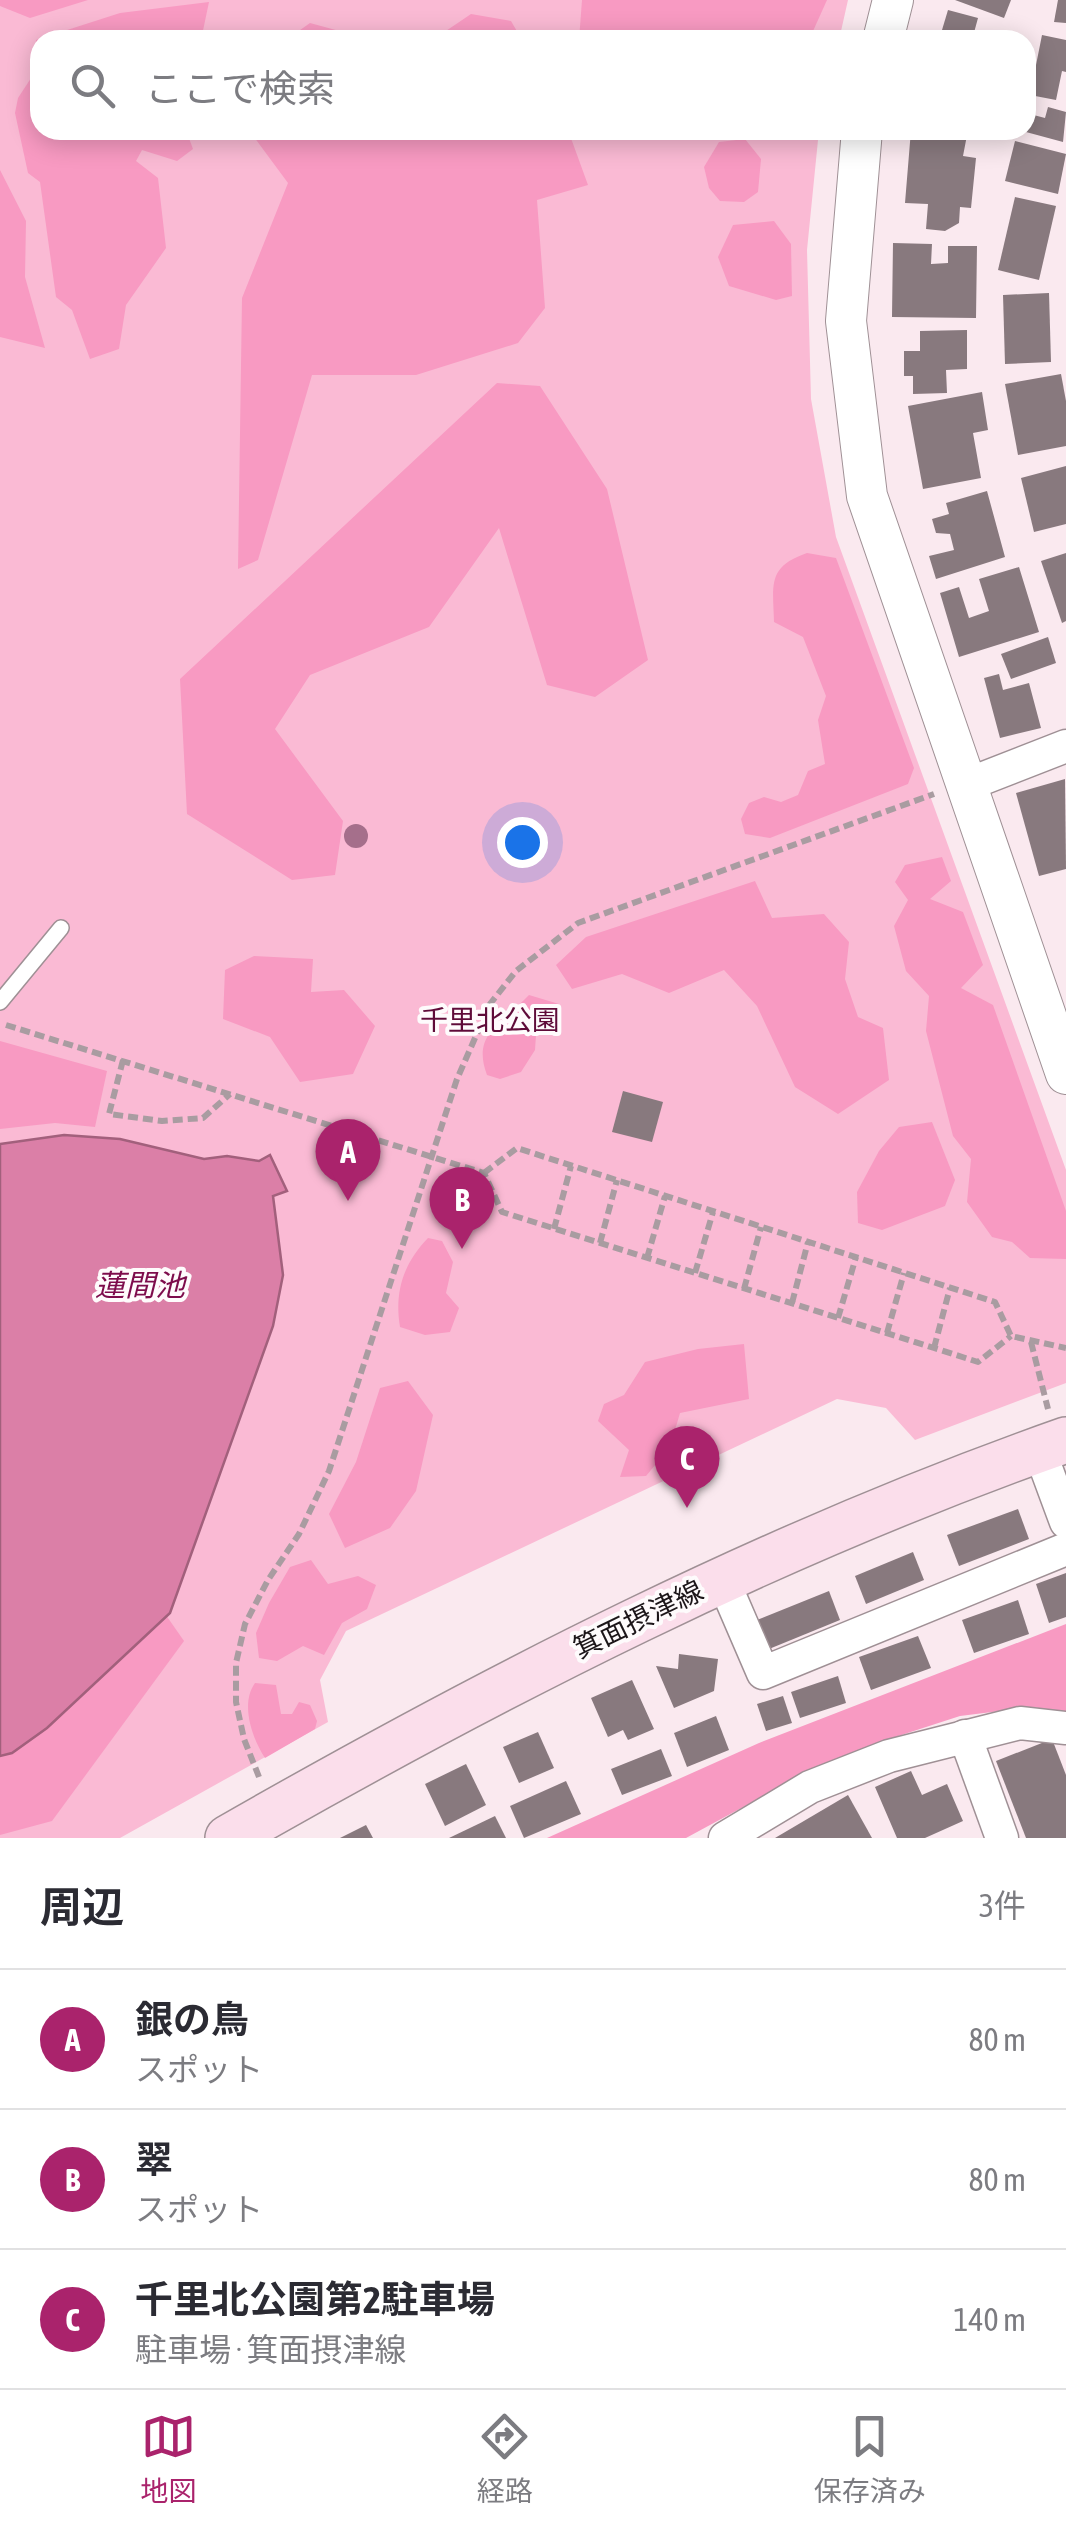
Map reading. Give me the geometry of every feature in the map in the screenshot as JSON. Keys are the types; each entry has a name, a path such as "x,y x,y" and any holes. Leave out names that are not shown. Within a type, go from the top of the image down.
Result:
{"main road":[{"name":"箕面摂津線","path":"228,1838 496,1690 722,1578 1051,1433"}],"street":[{"path":"886,30 893,0"},
{"path":"861,140 846,321 867,496 950,789 1066,1074"},
{"path":"950,789 1066,746"},
{"path":"1051,1433 1066,1522"},
{"path":"722,1578 763,1673 1066,1548"},
{"path":"731,1836 810,1786 889,1756 1020,1723 1066,1728"},
{"path":"965,1736 1002,1838"}],"lane":[{"path":"0,1002 61,928"}],"path":[{"path":"258,1777 236,1702 242,1637 261,1592 299,1534 329,1471 462,1064 490,1004 516,970 578,923 950,789"},
{"path":"1,1023 484,1173 502,1212 887,1334 978,1362 1011,1336"},
{"path":"123,1060 110,1114 162,1120 203,1118 231,1093"},
{"path":"484,1173 518,1148 995,1302 1011,1336 1066,1348"},
{"path":"554,1228 571,1166"},
{"path":"600,1243 617,1180"},
{"path":"647,1258 665,1196"},
{"path":"695,1273 714,1211"},
{"path":"744,1288 762,1227"},
{"path":"792,1303 808,1242"},
{"path":"838,1318 856,1258"},
{"path":"887,1334 904,1273"},
{"path":"934,1348 950,1288"},
{"path":"1030,1342 1051,1433"}],"green space":[{"name":"千里北公園","path":"0,0 848,0 841,30 30,30 30,140 818,140 807,250 811,399 836,537 1066,1170 1066,1383 915,1440 886,1408 837,1399 346,1631 320,1680 328,1722 120,1838 0,1838"}],"shaded area":[{"path":"0,0 88,0 30,18 0,6"},
{"path":"582,0 827,0 814,30 580,30"},
{"path":"209,2 203,30 67,30 120,13"},
{"path":"471,14 511,21 516,30 447,30"},
{"path":"310,23 336,30 300,30"},
{"path":"30,80 30,140 190,140 193,149 177,161 142,150 136,161 158,178 166,248 126,305 119,349 90,359 72,310 56,297 40,182 28,173 15,113 18,98"},
{"path":"256,140 572,140 588,185 537,200 545,308 518,343 416,375 312,375 258,560 238,569 242,298 288,183"},
{"path":"746,140 761,159 758,192 744,202 720,201 709,188 704,167 719,142"},
{"path":"0,170 26,221 25,277 45,348 0,337"},
{"path":"774,221 791,244 792,296 776,300 729,286 718,257 733,225"},
{"path":"497,383 540,386 607,489 648,660 595,697 547,685 499,528 429,627 310,675 275,729 343,821 335,875 292,880 187,814 180,679"},
{"path":"807,553 836,558 914,768 908,784 770,838 745,834 741,819 749,803 764,797 781,802 798,795 808,771 825,764 818,720 826,696 803,637 774,622 775,578 785,564"},
{"path":"942,857 951,881 930,899 963,912 983,965 961,988 993,1005 1066,1211 1066,1259 1030,1258 1012,1242 992,1237 967,1202 971,1159 953,1136 926,1031 929,996 906,971 894,926 908,900 895,882 905,865"},
{"path":"755,881 772,918 824,914 849,942 845,979 858,1017 883,1028 889,1080 838,1114 795,1087 757,1006 724,970 669,993 622,974 572,989 556,965 586,937"},
{"path":"254,956 313,959 311,992 344,990 375,1026 353,1074 300,1082 270,1037 223,1019 225,970"},
{"path":"529,995 559,1004 555,1024 536,1035 535,1050 521,1072 500,1079 487,1075 483,1061 486,1039"},
{"path":"0,1041 107,1071 95,1127 55,1123 0,1129"},
{"path":"932,1122 955,1180 945,1206 882,1230 858,1223 857,1192 879,1151 899,1127"},
{"path":"428,1238 442,1241 453,1262 446,1293 459,1308 450,1332 425,1335 400,1327 398,1301 407,1268"},
{"path":"744,1344 749,1399 680,1413 670,1447 646,1476 620,1477 629,1450 598,1421 604,1404 624,1395 645,1362 698,1349"},
{"path":"408,1381 433,1415 416,1491 390,1528 345,1548 329,1514 356,1462 380,1388"},
{"path":"311,1560 328,1584 358,1576 376,1585 367,1609 342,1623 324,1655 303,1646 277,1661 259,1658 256,1633 269,1603 290,1567"},
{"path":"161,1608 184,1641 52,1821 0,1835 0,1739"},
{"path":"1066,1624 1066,1713 1033,1707 960,1716 886,1740 806,1773 686,1838 547,1838 759,1743"},
{"path":"255,1683 276,1685 281,1714 292,1714 299,1702 310,1705 317,1721 315,1729 265,1758 248,1711"}],"water":[{"name":"蓮間池","path":"64,1135 120,1139 204,1159 227,1156 259,1161 270,1155 287,1191 273,1196 283,1275 273,1326 170,1613 47,1728 12,1753 0,1756 0,1144"}],"building":[{"path":"955,0 1011,0 1004,18"},
{"path":"1058,0 1066,0 1066,23 1054,22"},
{"path":"948,10 978,18 975,30 942,30"},
{"path":"1042,35 1066,40 1066,72 1062,71 1056,100 1036,96 1036,65"},
{"path":"1048,107 1066,112 1063,142 1036,135 1036,116 1045,118"},
{"path":"910,140 966,140 963,156 976,158 971,208 960,207 959,223 945,231 926,229 928,204 905,203"},
{"path":"1015,141 1066,154 1058,194 1005,181"},
{"path":"1015,197 1056,206 1039,280 998,270"},
{"path":"893,243 932,244 931,264 948,263 948,246 977,246 976,318 892,317"},
{"path":"1049,293 1051,362 1005,364 1003,295"},
{"path":"967,330 967,369 946,370 947,393 913,394 913,376 904,376 904,351 920,351 920,331"},
{"path":"1061,374 1066,401 1066,446 1018,455 1005,384"},
{"path":"982,392 988,430 973,433 981,478 923,489 908,406"},
{"path":"1066,466 1066,524 1034,532 1021,478"},
{"path":"987,491 1005,557 936,579 929,556 954,550 950,534 936,533 932,519 949,514 946,503"},
{"path":"1066,553 1066,621 1062,623 1041,561"},
{"path":"1019,567 1039,632 959,657 940,593 959,587 969,618 989,611 979,579"},
{"path":"1048,637 1056,663 1011,679 1001,654"},
{"path":"999,674 1003,690 1029,683 1041,728 1000,738 984,678"},
{"path":"1065,779 1066,869 1039,876 1016,793"},
{"path":"623,1091 663,1102 652,1142 612,1132"},
{"path":"1018,1509 1029,1539 959,1566 947,1535"},
{"path":"913,1552 924,1580 866,1604 855,1576"},
{"path":"1066,1573 1066,1617 1049,1623 1036,1584"},
{"path":"829,1591 840,1620 769,1649 757,1620"},
{"path":"1018,1600 1029,1634 974,1653 962,1620"},
{"path":"918,1636 931,1668 871,1690 859,1657"},
{"path":"679,1654 718,1659 714,1691 674,1708 656,1666 678,1669"},
{"path":"838,1676 846,1703 800,1718 791,1692"},
{"path":"632,1680 654,1729 628,1740 623,1730 608,1737 591,1698"},
{"path":"783,1696 792,1723 766,1731 757,1704"},
{"path":"716,1716 729,1750 687,1767 674,1733"},
{"path":"538,1732 554,1768 519,1783 503,1747"},
{"path":"1052,1739 1066,1775 1066,1838 1026,1838 996,1761"},
{"path":"661,1749 672,1776 622,1795 611,1769"},
{"path":"466,1764 486,1805 445,1826 425,1784"},
{"path":"911,1771 922,1795 947,1784 963,1821 925,1838 897,1838 875,1787"},
{"path":"566,1781 581,1814 524,1838 510,1806"},
{"path":"848,1795 872,1838 775,1838"},
{"path":"495,1816 506,1838 449,1838"},
{"path":"366,1825 373,1838 340,1838"}],"place":[{"name":"銀の鳥","path":"348,1201"},
{"name":"翠","path":"462,1249"},
{"name":"千里北公園第2駐車場","path":"687,1508"}]}
